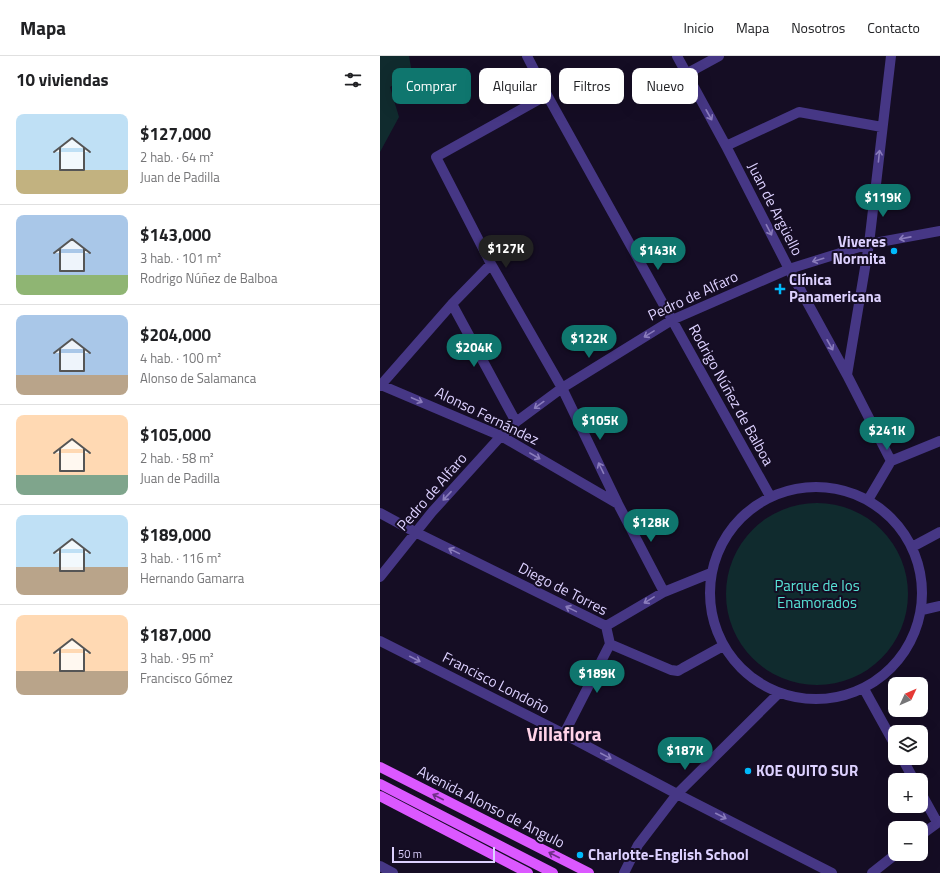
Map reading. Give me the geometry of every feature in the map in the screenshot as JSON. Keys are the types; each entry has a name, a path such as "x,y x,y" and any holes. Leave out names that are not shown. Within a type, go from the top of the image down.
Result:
{"main road":[{"name":"Avenida Alonso de Angulo","path":"380,767 589,873"},
{"path":"382,785 553,873"},
{"path":"380,796 526,872"}],"street":[{"name":"Rodrigo Núñez de Balboa","path":"527,56 533,68"},
{"name":"Juan de Argüello","path":"677,56 683,68"},
{"path":"697,68 719,56"},
{"path":"847,375 869,244 891,56"},
{"name":"Juan de Argüello","path":"698,96 726,146 789,269 847,375 891,461"},
{"name":"Rodrigo Núñez de Balboa","path":"551,102 770,496"},
{"path":"531,104 436,157 491,264 562,388 618,504 664,592"},
{"path":"726,146 800,112 882,128"},
{"name":"Pedro de Alfaro","path":"380,577 415,532 501,436 516,422 562,388 672,320 789,269 869,244 940,231"},
{"path":"381,385 452,304 491,264"},
{"path":"452,304 516,422"},
{"name":"Alonso Fernández","path":"381,385 501,436 618,504"},
{"path":"868,500 891,461 940,441"},
{"path":"802,487 836,488 868,500 893,520 912,547 922,578 922,610 912,642 892,669 864,689 836,698 807,700 778,693 746,674 723,646 710,611 711,573 722,542 742,515 770,496 802,487"},
{"name":"Diego de Torres","path":"380,513 415,532 606,626 610,644"},
{"path":"912,547 940,532"},
{"path":"606,626 664,592 711,573"},
{"path":"922,610 940,606"},
{"name":"Francisco Londoño","path":"380,641 564,734 677,794 832,873"},
{"path":"564,734 610,644 671,670 678,671 723,646"},
{"path":"864,689 888,732"},
{"path":"624,873 638,845 677,794 778,693"},
{"path":"928,804 939,822 928,830"},
{"path":"872,873 888,860"},
{"path":"380,866 393,873"}],"green space":[{"path":"380,56 409,56 411,68 392,68 392,86 390,87 392,94 392,104 395,104 399,117 380,152"},
{"name":"Parque de los Enamorados","path":"817,503 835,505 852,510 875,524 887,536 901,559 906,576 908,594 906,612 901,629 887,652 875,664 852,678 835,683 817,685 799,683 782,678 759,664 747,652 733,629 728,612 726,594 728,576 733,559 747,536 759,524 782,510 799,505"}],"place":[{"name":"Viveres Normita","path":"894,251"},
{"name":"Clínica Panamericana","path":"780,289"},
{"name":"KOE QUITO SUR","path":"748,771"},
{"name":"Charlotte-English School","path":"580,855"}],"district":[{"name":"Villaflora","path":"564,734"}]}
